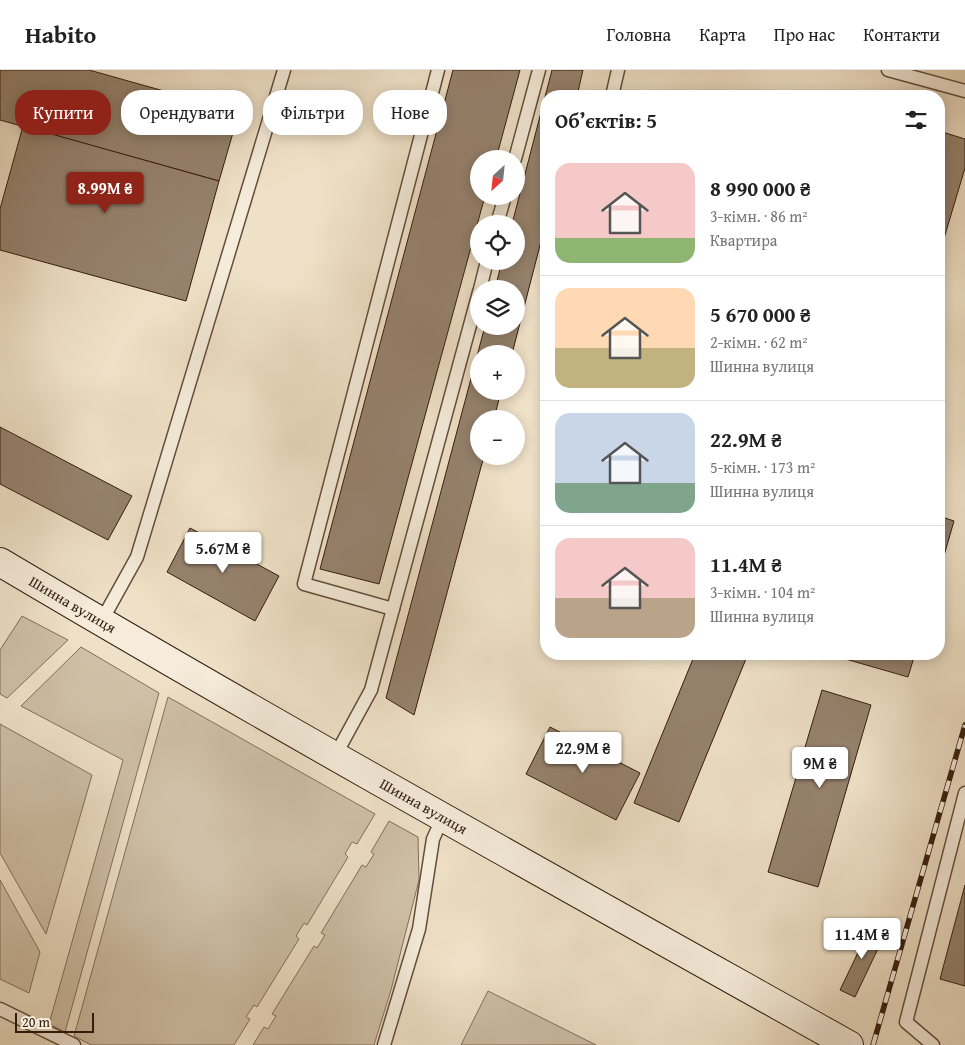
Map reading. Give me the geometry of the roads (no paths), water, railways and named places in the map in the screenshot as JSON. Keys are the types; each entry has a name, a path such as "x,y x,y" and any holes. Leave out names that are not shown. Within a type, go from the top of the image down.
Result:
{"street":[{"name":"Шинна вулиця","path":"0,562 101,622 443,817 849,1045"}],"lane":[{"path":"101,622 137,557 284,70"},
{"path":"393,609 304,584 438,70"},
{"path":"517,150 539,70"},
{"path":"613,90 618,70"},
{"path":"888,70 965,92"},
{"path":"336,756 371,690 470,325"},
{"path":"933,1045 906,1022 965,793"},
{"path":"384,1045 419,929 433,839 443,817"},
{"path":"0,1009 74,1045"}],"railway":[{"path":"873,1045 965,725"}]}
